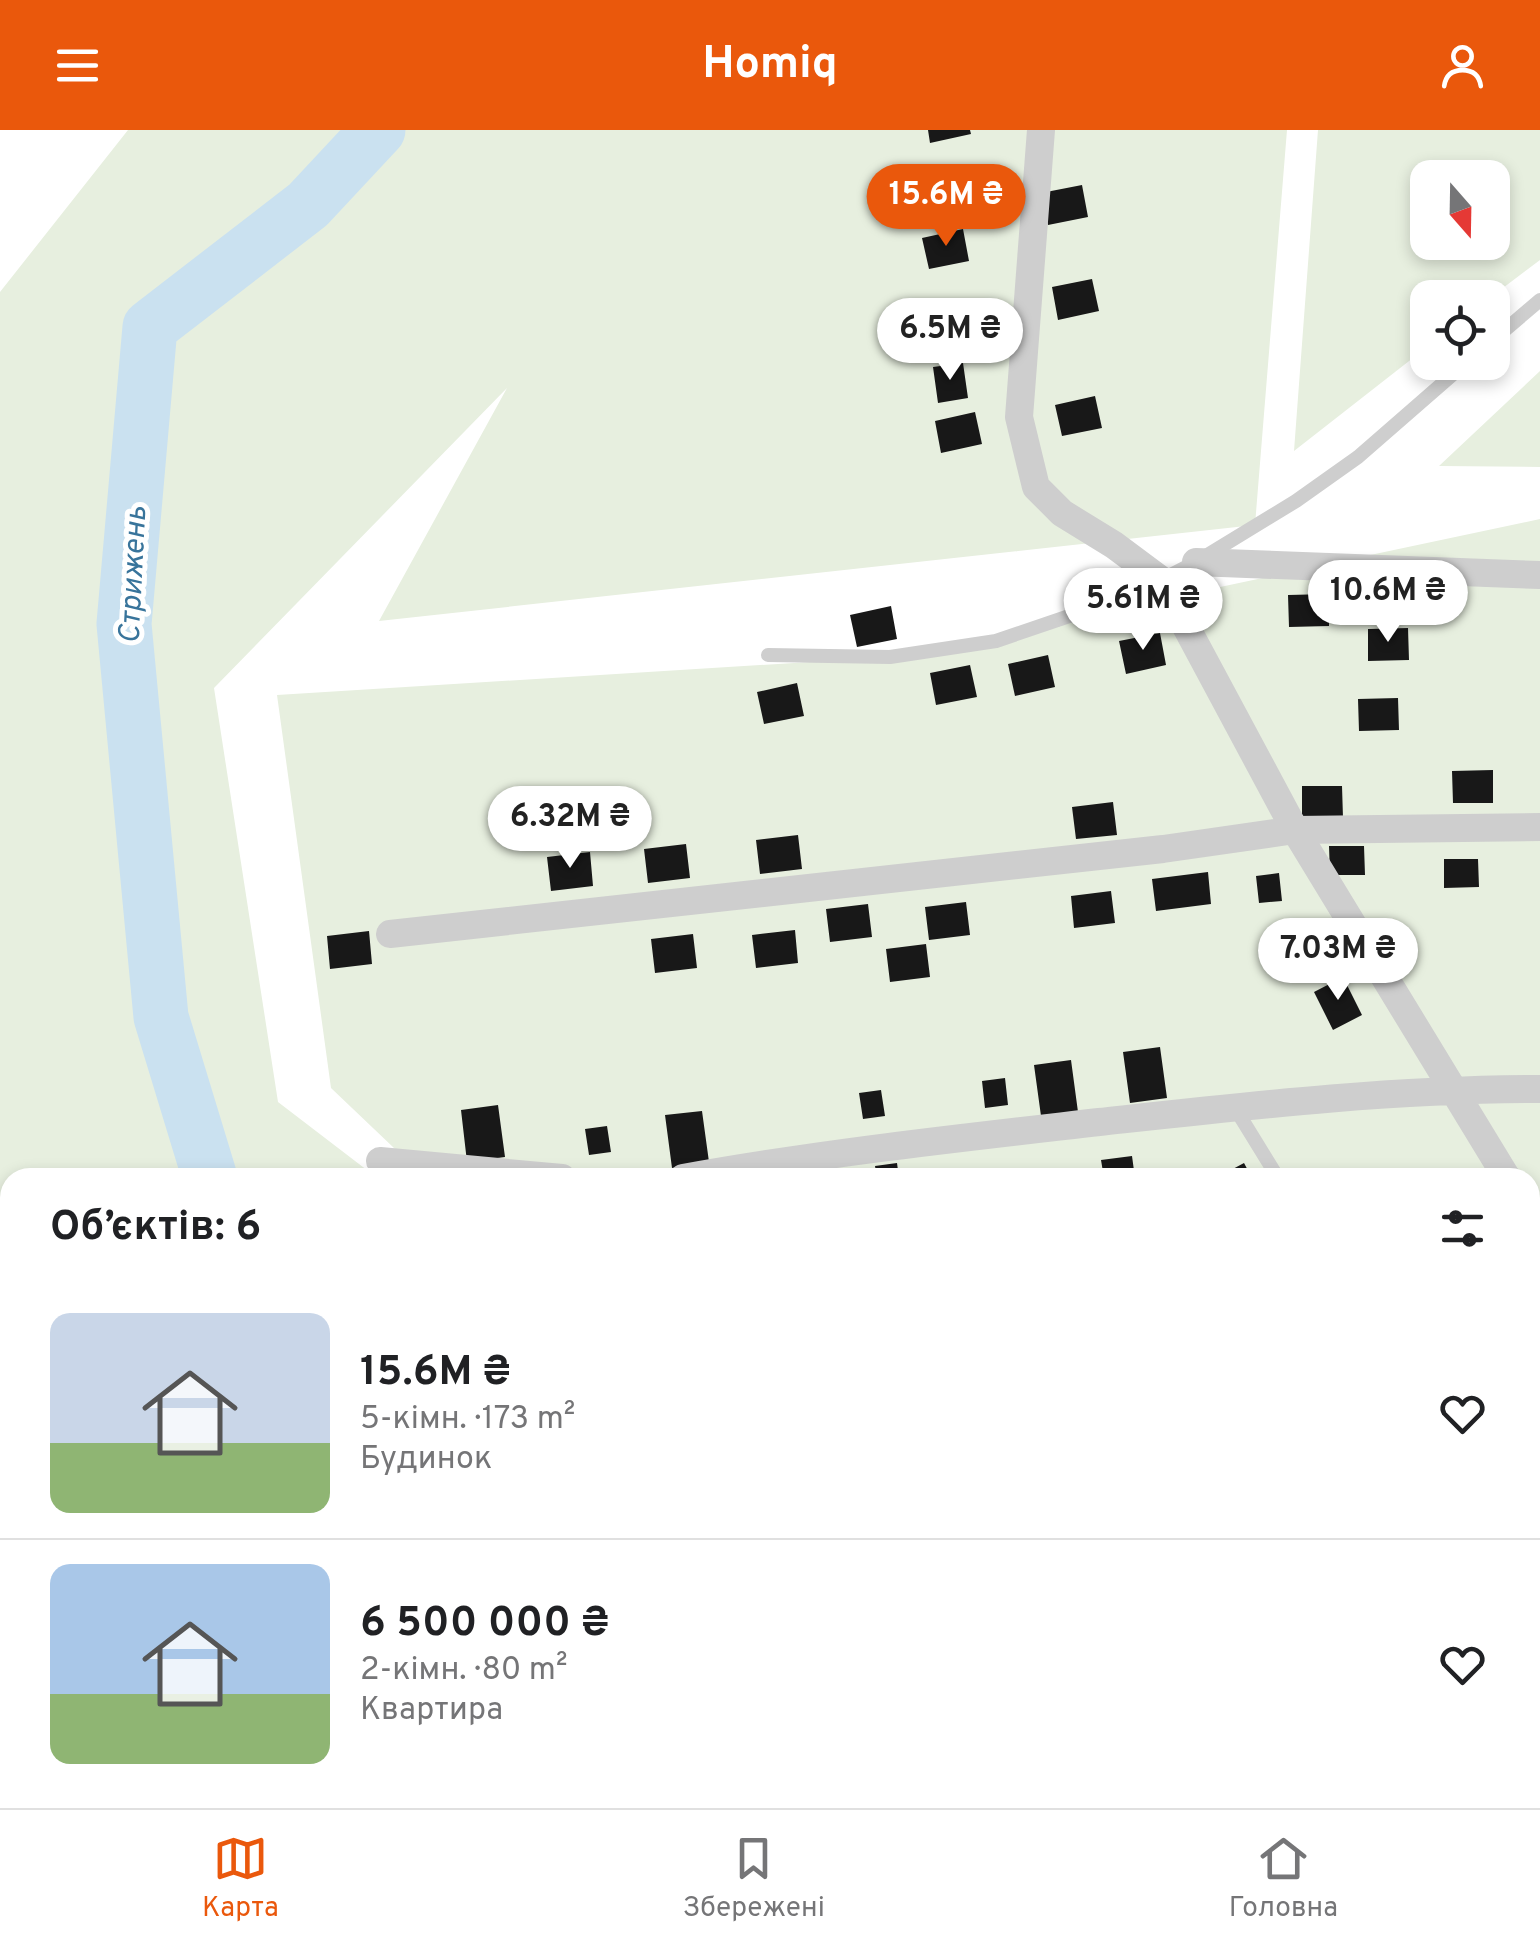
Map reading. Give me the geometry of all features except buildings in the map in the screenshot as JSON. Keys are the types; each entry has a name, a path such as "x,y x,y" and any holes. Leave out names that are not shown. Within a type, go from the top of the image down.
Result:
{"street":[{"path":"1040,130 1018,417 1036,487 1062,513 1161,580 1295,830 1501,1168"},
{"path":"1196,562 1540,575"},
{"path":"390,934 1163,850 1295,830 1540,827"},
{"path":"738,1168 809,1155 1235,1107 1452,1089 1540,1089"},
{"path":"380,1161 455,1168"}],"lane":[{"path":"1510,326 1540,300"},
{"path":"768,655 890,657 996,641 1134,594 1196,562 1296,501 1358,457 1447,380"},
{"path":"1235,1107 1272,1168"}],"green space":[{"path":"128,130 1287,130 1255,525 379,621 507,388 214,688 278,1102 364,1168 0,1168 0,292"},
{"path":"1318,130 1540,130 1540,260 1510,283 1410,280 1410,360 1294,451"},
{"path":"1540,371 1540,467 1439,466"},
{"path":"1540,519 1540,1168 415,1168 331,1088 277,695 890,657"}],"waterway":[{"name":"Стрижень","path":"207,1168 161,1017 124,624 150,327 308,205 378,130"}]}
